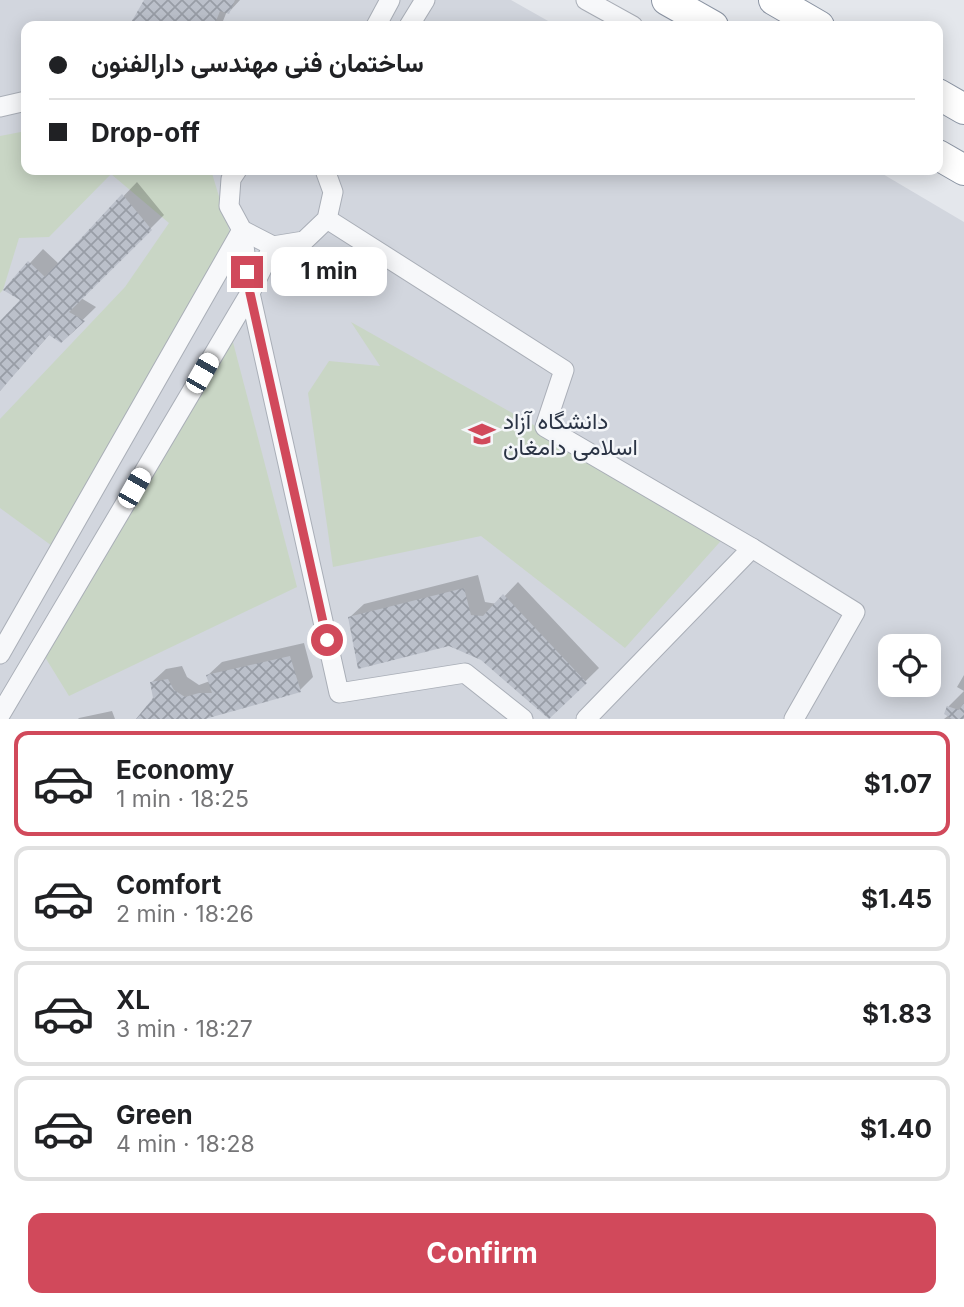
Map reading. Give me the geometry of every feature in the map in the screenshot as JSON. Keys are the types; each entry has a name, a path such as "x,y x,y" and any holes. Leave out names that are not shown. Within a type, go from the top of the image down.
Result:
{"highway":[{"path":"667,0 704,21"},
{"path":"778,1 812,21"},
{"path":"943,97 964,108"},
{"path":"943,158 964,170"}],"street":[{"path":"379,21 390,0"},
{"path":"412,21 425,0"},
{"path":"586,0 624,21"},
{"path":"0,107 21,102"},
{"path":"228,175 229,206 242,230 250,293 339,693 465,673 523,719"},
{"path":"242,230 272,246 304,242 327,219 332,192 327,175"},
{"path":"327,219 564,370 545,427 752,548 855,612 794,719"},
{"path":"0,654 242,230"},
{"path":"0,715 250,293 272,246"},
{"path":"586,719 752,548"}],"shaded area":[{"name":"دانشگاه آزاد اسلامی دامغان","path":"0,0 511,0 548,21 21,21 21,175 884,175 964,222 964,719 0,719"}],"green space":[{"path":"21,132 21,175 110,175 49,237 19,238 0,293 0,136"},
{"path":"112,175 213,175 234,246 59,551 0,508 0,419 125,287 169,223"},
{"path":"351,322 727,534 625,648 481,536 333,567 308,393 329,361 380,366"},
{"path":"229,327 297,587 69,696 40,649"}],"building":[{"path":"144,0 235,0 229,14 220,11 216,21 132,21"},
{"path":"122,194 152,230 69,312 85,321 61,343 49,335 0,391 0,321 20,300 3,290 28,261 45,277"},
{"path":"464,588 471,615 483,616 503,594 587,683 549,719 481,660 449,646 358,669 348,617"},
{"path":"290,656 301,692 205,719 136,719 153,698 150,682 168,679 174,690 185,697 212,693 206,675"},
{"path":"964,703 964,719 952,719 944,714 947,706 959,710"}],"place":[{"name":"دانشگاه آزاد اسلامی دامغان","path":"482,434"}],"route":[{"path":"247,272 327,640"}]}
